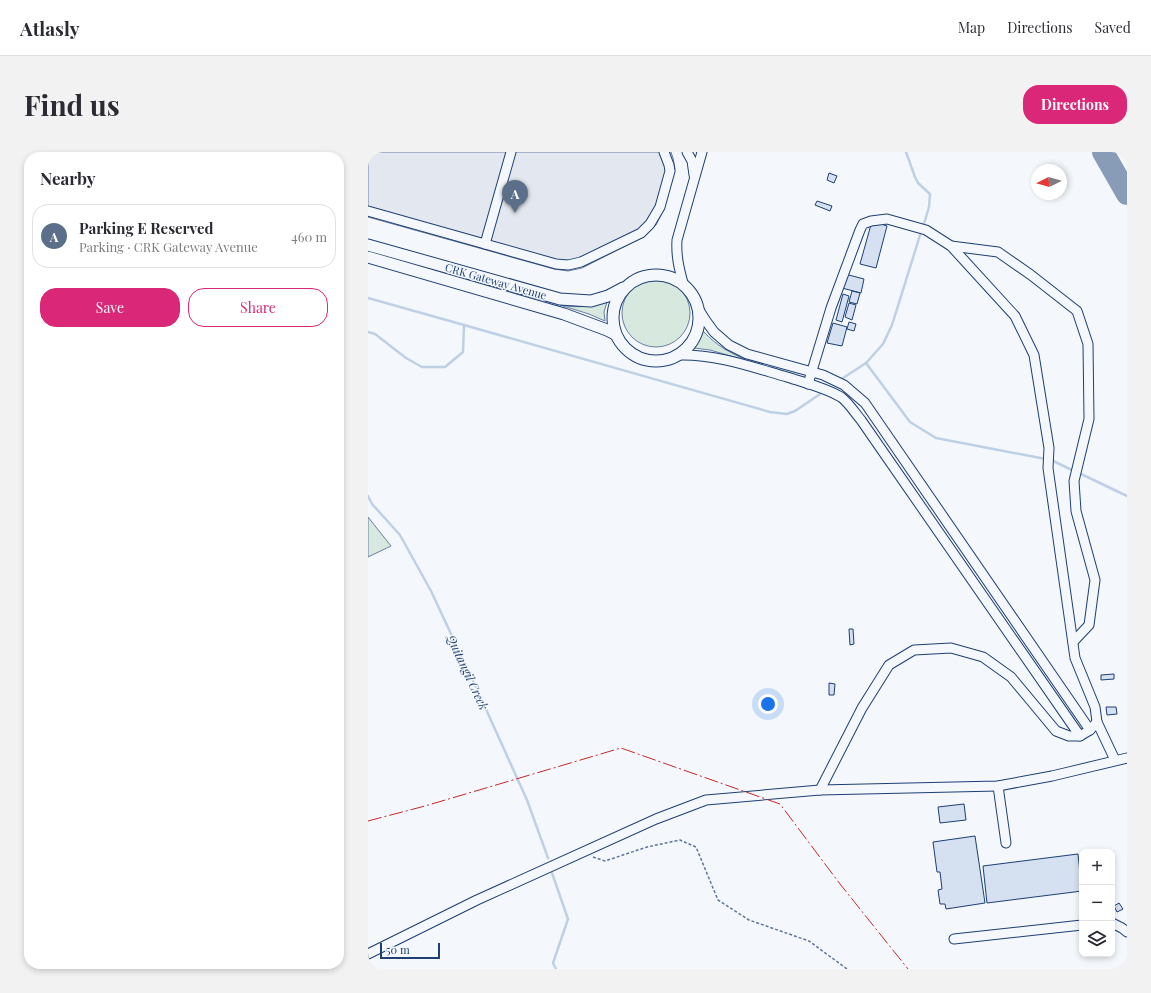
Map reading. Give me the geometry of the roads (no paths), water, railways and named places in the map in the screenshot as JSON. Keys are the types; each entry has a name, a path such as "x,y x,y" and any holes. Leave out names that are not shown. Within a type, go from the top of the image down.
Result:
{"main road":[{"name":"CRK Gateway Avenue","path":"368,245 560,299 591,301 608,296 624,288"},
{"name":"CRK Gateway Avenue","path":"368,257 564,314 615,334"},
{"path":"659,274 672,277 683,283 696,300 699,310 699,323 696,335 689,346 668,360 655,362 643,360 631,354 622,345 615,334 612,322 613,310 617,298 624,288 634,280 646,275 659,274"}],"street":[{"path":"485,244 511,152"},
{"path":"368,211 556,264 568,266 581,262 641,233 650,224 660,207 670,171 664,152"},
{"path":"687,152 692,161 694,179"},
{"path":"683,283 676,253 677,240 702,152"},
{"path":"808,384 831,308 860,230 863,224 871,221 887,219 926,230 951,246 1015,316 1034,355 1048,448 1048,468 1075,658 1095,707 1097,722 1115,760"},
{"path":"951,246 998,252 1031,274 1077,311 1088,344 1089,419 1074,481 1076,511 1095,580 1089,625 1073,642"},
{"path":"699,310 714,332 729,345 747,354 781,362 823,375 844,385 865,402 1090,730"},
{"path":"679,354 693,354 749,366 821,387 842,398 861,420 1080,736"},
{"path":"820,790 862,708 889,665 914,650 952,648 983,657 1011,677 1056,731 1069,736 1080,736 1090,730 1097,722"},
{"path":"368,954 476,900 656,819 706,800 820,790 998,786 1052,776 1127,758"},
{"path":"998,786 1006,843"},
{"path":"1115,924 1127,932"},
{"path":"954,939 1079,925"}],"waterway":[{"path":"906,152 918,183 930,194 929,207 923,227"},
{"path":"840,380 866,363 883,344 892,325 921,232"},
{"name":"Quitangil Creek","path":"368,298 464,325 463,352 445,367 422,367 406,358 375,334 368,332"},
{"path":"464,325 770,412 787,414 795,411 823,392"},
{"path":"866,363 910,422 936,438 1051,460 1074,471"},
{"path":"1079,473 1127,496"},
{"name":"Quitangil Creek","path":"368,496 372,504 400,535 431,591 527,800 548,858"},
{"name":"Quitangil Creek","path":"552,873 568,919 553,963 556,969"}],"place":[{"name":"Parking E Reserved","path":"515,213"}]}
